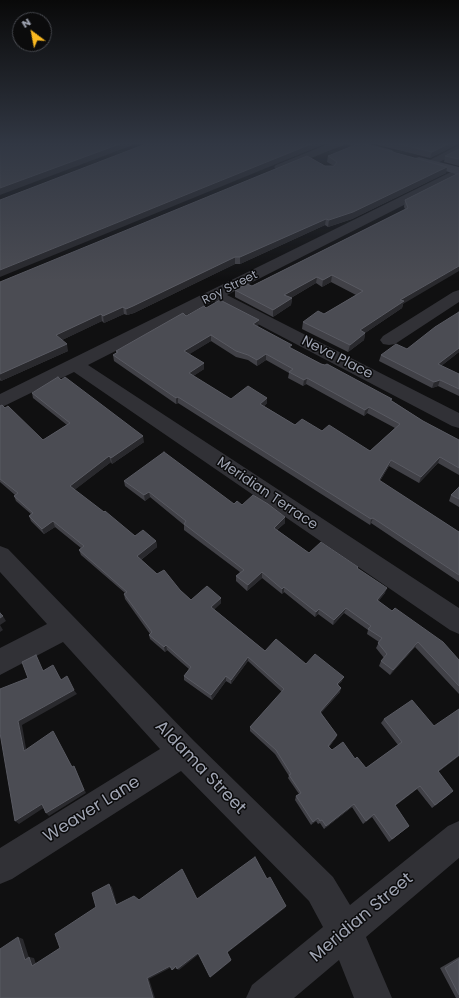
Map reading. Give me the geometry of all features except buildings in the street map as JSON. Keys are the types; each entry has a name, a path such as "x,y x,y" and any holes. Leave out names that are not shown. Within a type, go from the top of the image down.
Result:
{"street":[{"name":"Roy Street","path":"0,402 424,189"},
{"name":"Neva Place","path":"215,295 459,421"},
{"path":"389,340 459,295"},
{"name":"Meridian Terrace","path":"75,365 459,622"},
{"name":"Aldama Street","path":"0,556 183,752 321,889 346,932 373,998"},
{"path":"0,662 67,627"},
{"name":"Weaver Lane","path":"0,867 183,752"},
{"name":"Meridian Street","path":"265,998 346,932 459,836"}]}
